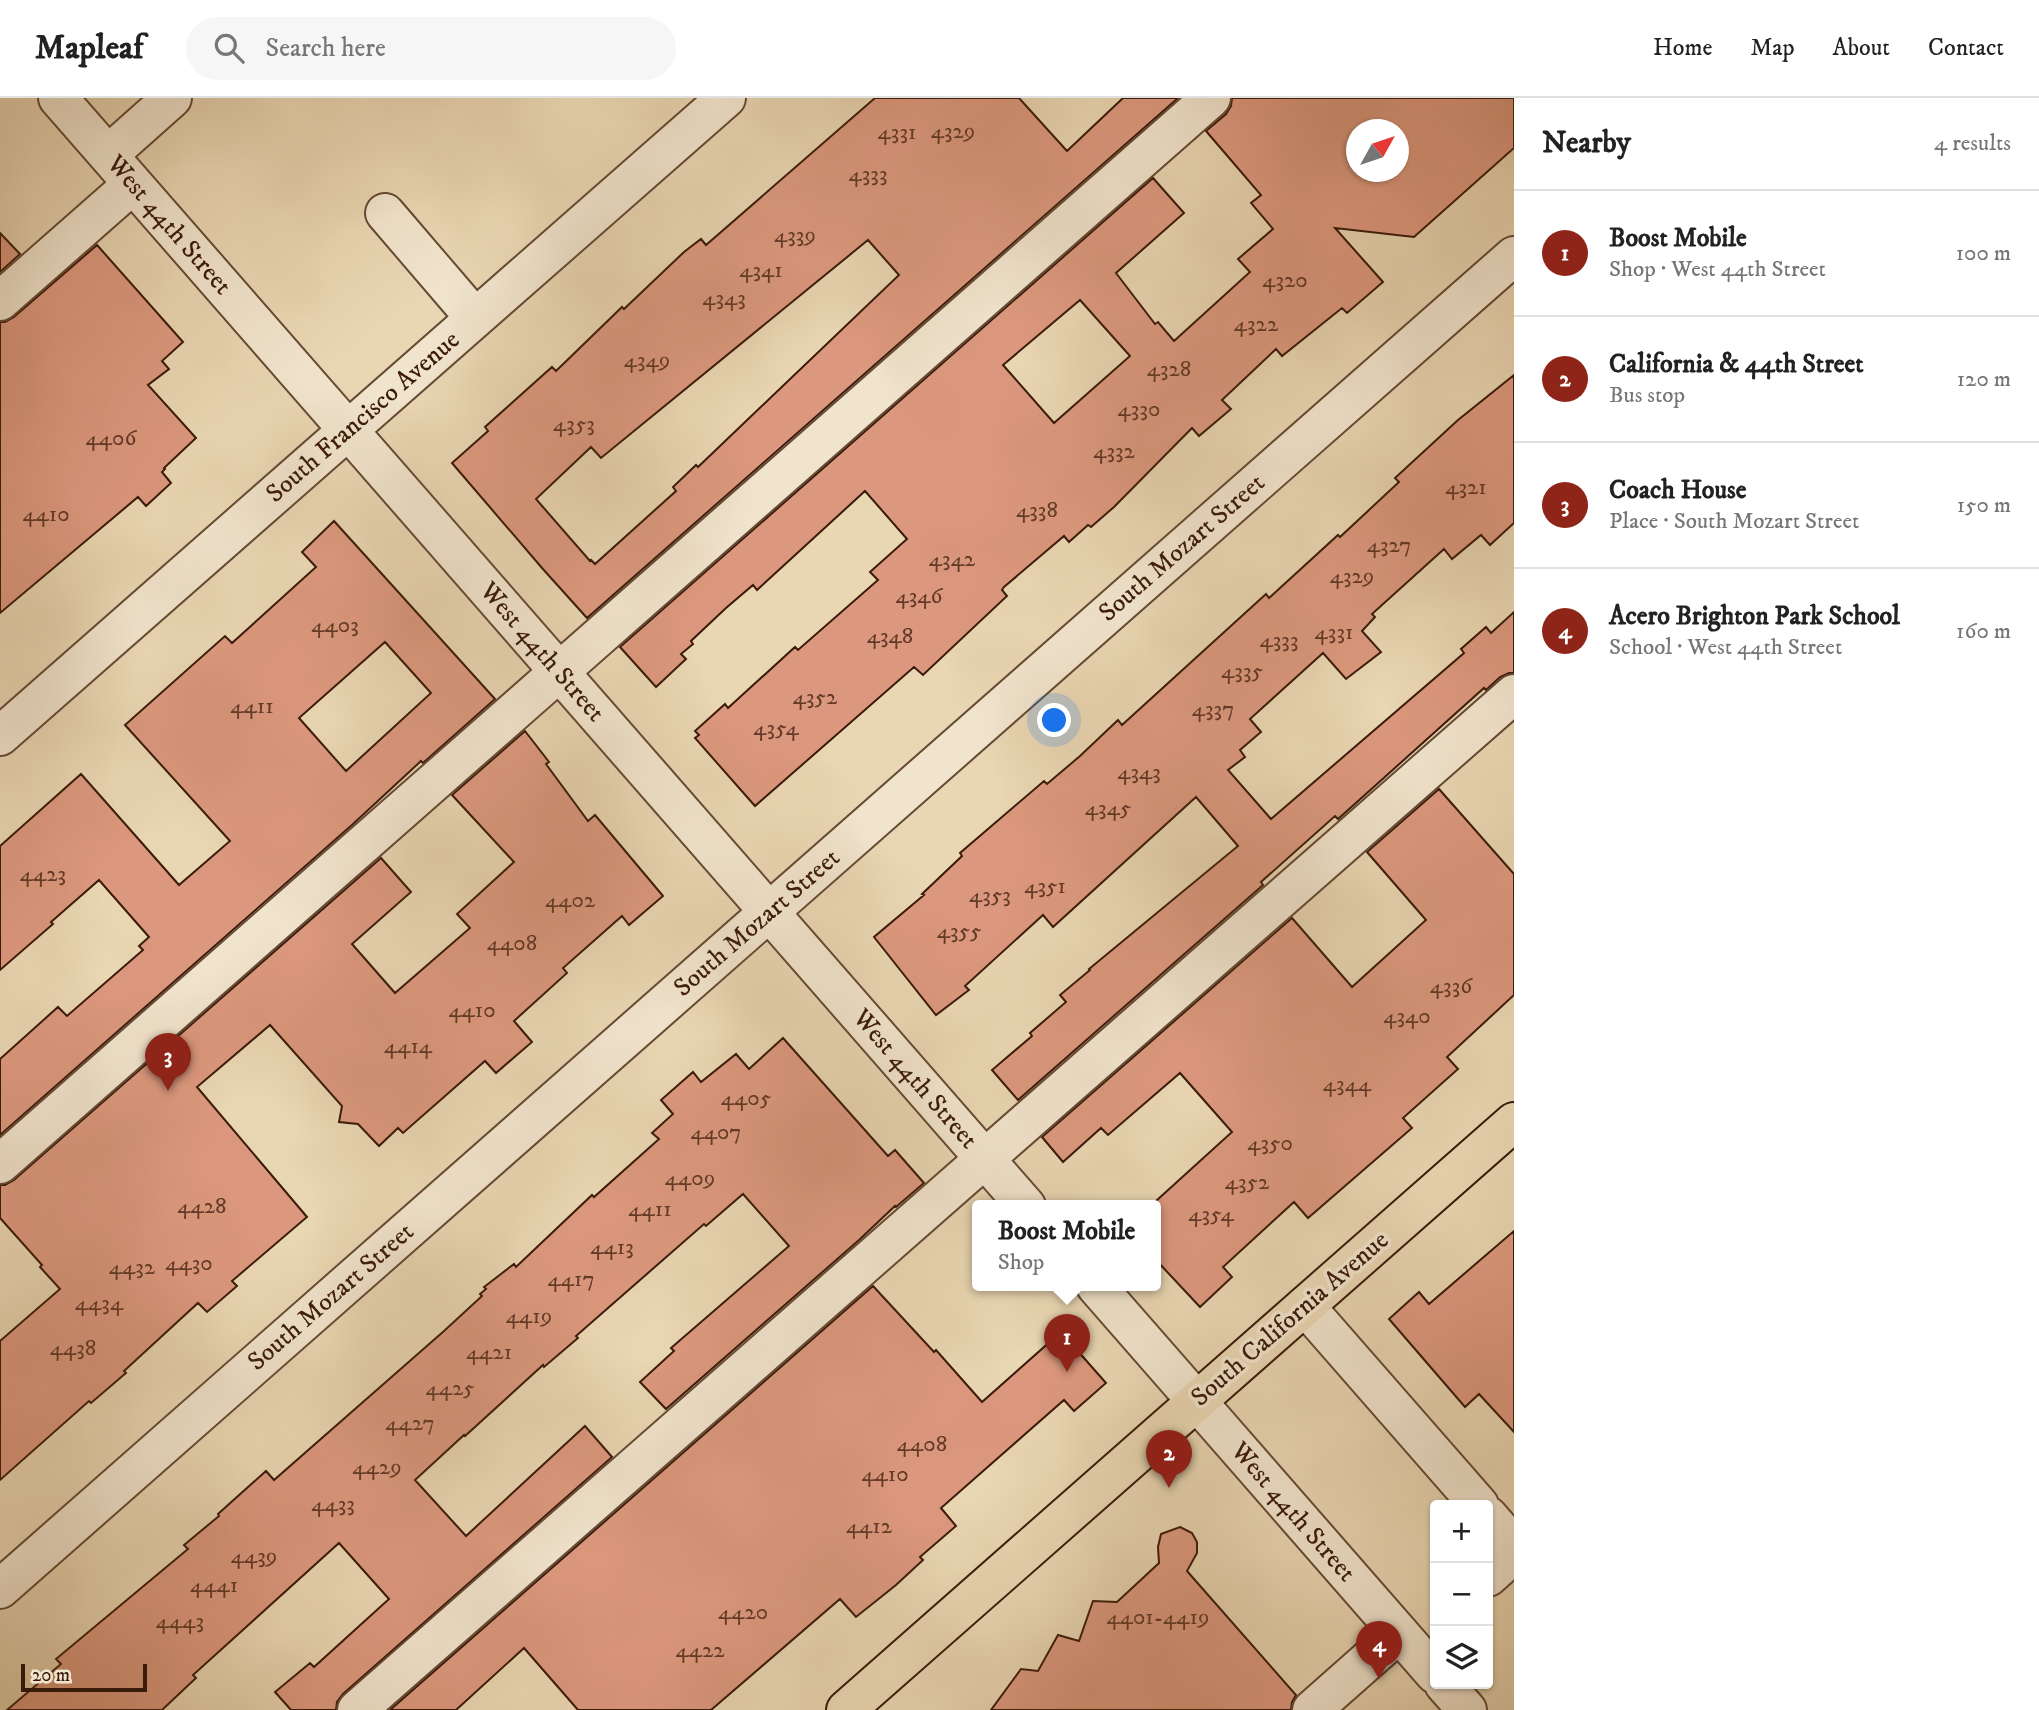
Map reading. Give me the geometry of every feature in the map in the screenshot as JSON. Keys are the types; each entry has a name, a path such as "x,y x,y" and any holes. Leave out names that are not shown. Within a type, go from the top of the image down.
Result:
{"main road":[{"name":"South California Avenue","path":"846,1710 1514,1122"}],"street":[{"name":"West 44th Street","path":"58,98 1021,1200"},
{"path":"108,155 172,98"},
{"name":"South Francisco Avenue","path":"0,736 726,98"},
{"path":"0,1164 1211,98"},
{"path":"0,301 133,184"},
{"path":"385,213 475,318"},
{"name":"South Mozart Street","path":"0,1589 1514,256"},
{"path":"357,1710 1514,694"},
{"name":"West 44th Street","path":"1100,1291 1197,1401 1415,1634 1430,1664"},
{"path":"1305,1306 1475,1500"},
{"path":"1493,1522 1514,1546"},
{"path":"1493,1573 1514,1554"},
{"path":"1312,1710 1415,1634"},
{"path":"1448,1689 1467,1710"}],"building":[{"path":"875,98 1019,98 1067,151 1123,98 1178,98 587,618 452,463 488,431 485,427 552,367 556,371 684,252 701,239 706,245","holes":["868,240 899,275 698,467 696,465 673,487 676,491 595,564 536,499 591,447 601,458"]},
{"path":"1232,98 1514,98 1514,148 1414,237 1335,228 1383,282 1347,313 1342,308 1282,356 1276,349 1222,400 1231,409 1199,436 1192,428 1091,527 1088,525 1069,542 1064,536 1004,587 1002,590 1007,596 923,675 914,667 755,806 695,738 699,735 695,731 725,704 728,708 795,647 798,650 878,580 870,572 907,539 865,491 757,590 753,585 726,608 691,641 693,644 681,654 686,659 656,687 620,647 1153,178 1184,213 1116,273 1155,324 1158,322 1174,341 1250,272 1238,259 1273,229 1251,203 1261,195 1206,131 1226,114","holes":["1080,300 1130,356 1054,423 1003,365"]},
{"path":"0,233 20,254 0,272"},
{"path":"97,245 183,342 162,361 169,369 148,385 196,438 164,468 162,472 171,483 146,506 138,497 0,613 0,322 14,317"},
{"path":"1514,375 1514,523 1490,545 1481,535 1452,559 1444,549 1372,614 1375,617 1362,631 1381,652 1346,679 1323,653 1250,719 1261,732 1240,750 1245,757 1228,770 1271,819 1464,653 1461,649 1486,627 1491,633 1514,612 1514,673 1500,677 1486,690 1484,688 1338,819 1335,816 1261,882 1263,885 1018,1100 992,1070 1066,1002 1060,995 1238,846 1196,797 1053,927 1043,915 965,986 969,990 936,1015 874,937 924,895 922,894 962,856 960,853 1044,781 1047,784 1118,720 1122,725 1266,594 1269,598 1338,535 1340,537 1399,482 1395,478 1458,420"},
{"path":"334,521 495,699 423,763 421,761 0,1135 0,1059 58,1007 67,1016 143,950 139,946 149,937 99,880 0,970 0,846 81,774 179,885 230,841 125,725 225,636 232,643 316,567 302,552","holes":["385,642 431,693 346,771 299,718"]},
{"path":"525,731 588,821 595,815 663,896 629,925 622,916 563,968 567,973 514,1021 532,1042 496,1073 485,1061 403,1133 398,1128 379,1146 358,1124 339,1122 342,1106 270,1025 197,1087 307,1217 232,1281 237,1286 207,1312 198,1303 124,1371 126,1373 91,1403 89,1401 0,1480 0,1341 60,1289 0,1218 0,1185 14,1180 381,858 411,892 352,944 395,993 470,928 457,914 514,862 452,795"},
{"path":"1439,789 1514,874 1514,995 1447,1057 1458,1069 1403,1118 1412,1128 1308,1218 1294,1202 1223,1267 1232,1277 1200,1307 1161,1265 1161,1200 1157,1200 1232,1132 1180,1073 1108,1135 1101,1128 1063,1162 1042,1137 1292,918 1352,987 1426,920 1367,852"},
{"path":"783,1038 888,1156 895,1150 924,1183 666,1409 640,1382 674,1351 671,1348 789,1246 743,1194 706,1226 704,1224 576,1336 578,1338 544,1367 543,1365 464,1435 415,1480 466,1536 585,1426 612,1457 343,1694 337,1702 336,1710 291,1710 275,1692 310,1663 314,1667 389,1599 339,1543 193,1675 196,1678 162,1710 7,1710 61,1664 56,1659 188,1549 184,1545 266,1471 274,1480 444,1331 482,1296 480,1294 486,1289 484,1287 514,1264 516,1267 592,1195 594,1197 659,1139 652,1133 673,1114 661,1100 693,1072 701,1082 736,1054 749,1069"},
{"path":"1514,1231 1514,1432 1479,1394 1465,1407 1389,1319 1419,1292 1429,1304"},
{"path":"873,1286 982,1402 1061,1332 1106,1383 1074,1411 1064,1400 941,1508 956,1526 920,1557 923,1560 896,1585 856,1617 840,1599 711,1710 578,1710 524,1648 456,1710 390,1710"},
{"path":"1180,1527 1192,1533 1197,1542 1197,1553 1187,1571 1296,1695 1291,1710 991,1710 1021,1669 1038,1671 1058,1635 1079,1641 1093,1601 1117,1602 1159,1563 1161,1534"}],"place":[{"name":"Coach House","path":"168,1091"},
{"name":"Boost Mobile","path":"1067,1372"},
{"name":"California & 44th Street","path":"1169,1488"},
{"name":"Acero Brighton Park School","path":"1379,1679"}]}
